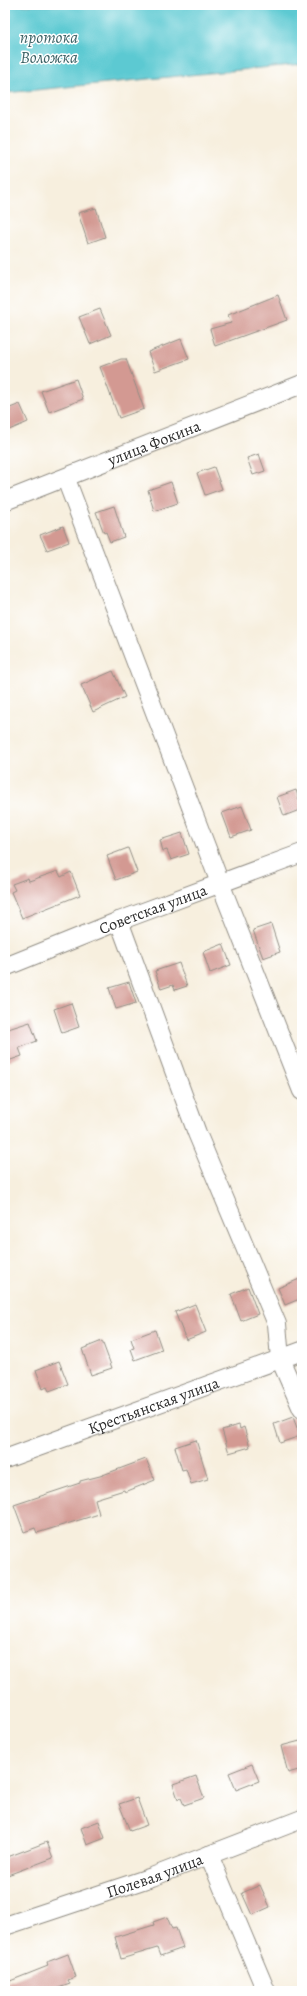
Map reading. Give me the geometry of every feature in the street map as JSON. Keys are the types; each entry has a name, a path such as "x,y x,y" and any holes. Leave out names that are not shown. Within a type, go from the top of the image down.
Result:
{"street":[{"name":"улица Фокина","path":"5,501 66,479 302,384"},
{"path":"66,479 220,884 302,1091"},
{"name":"Советская улица","path":"5,967 120,921 302,853"},
{"path":"120,921 197,1133 277,1324 280,1359 302,1409"},
{"name":"Крестьянская улица","path":"5,1459 302,1351"},
{"name":"Полевая улица","path":"5,1926 152,1877 302,1819"},
{"path":"209,1855 266,1991"}],"water":[{"name":"протока Воложка","path":"5,5 302,5 302,64 5,93"}],"building":[{"path":"96,208 105,237 88,243 78,213"},
{"path":"278,295 287,320 215,346 210,329 231,323 228,315"},
{"path":"100,309 111,335 90,344 79,317"},
{"path":"181,339 189,359 155,371 148,352"},
{"path":"121,359 126,359 144,409 119,418 100,367"},
{"path":"76,379 83,399 49,412 41,391"},
{"path":"20,404 28,422 9,430 5,419 5,410"},
{"path":"259,454 265,471 253,475 247,458"},
{"path":"214,467 222,489 205,495 197,473"},
{"path":"171,482 178,503 154,511 148,490"},
{"path":"114,506 124,537 110,542 106,532 104,533 96,512"},
{"path":"63,526 69,542 47,550 40,535"},
{"path":"113,671 125,697 93,712 81,685"},
{"path":"296,790 302,809 284,816 277,797"},
{"path":"242,806 251,830 231,837 222,813"},
{"path":"182,833 189,854 171,860 167,850 163,851 160,840"},
{"path":"128,848 137,872 116,880 107,856"},
{"path":"58,871 61,877 71,872 80,895 22,918 11,892 15,890 12,884 28,878 29,881"},
{"path":"271,924 280,952 263,958 253,930"},
{"path":"223,944 231,965 210,973 203,952"},
{"path":"179,963 187,986 175,990 173,985 161,989 155,971"},
{"path":"129,982 136,1003 116,1009 109,988"},
{"path":"71,1003 79,1027 62,1033 54,1009"},
{"path":"30,1022 37,1041 19,1048 22,1056 5,1062 5,1030"},
{"path":"302,1278 302,1298 285,1305 278,1288"},
{"path":"248,1287 258,1314 241,1321 231,1294"},
{"path":"195,1304 206,1332 186,1340 175,1312"},
{"path":"155,1330 162,1350 135,1360 131,1349 134,1348 131,1339"},
{"path":"102,1341 112,1368 91,1375 82,1349"},
{"path":"59,1361 68,1384 49,1391 47,1387 43,1389 36,1370"},
{"path":"293,1417 300,1436 280,1443 274,1424"},
{"path":"239,1425 240,1429 244,1427 250,1447 229,1453 222,1430"},
{"path":"196,1440 208,1479 191,1484 186,1469 182,1470 175,1447"},
{"path":"146,1459 155,1480 125,1492 124,1490 95,1499 99,1514 37,1533 35,1528 24,1532 14,1505"},
{"path":"300,1741 302,1748 302,1769 288,1773 281,1746"},
{"path":"252,1764 259,1781 236,1790 229,1773"},
{"path":"196,1776 204,1798 184,1805 181,1798 178,1799 173,1784"},
{"path":"137,1798 147,1825 130,1831 119,1804"},
{"path":"99,1821 105,1838 87,1845 81,1828"},
{"path":"47,1842 53,1858 5,1876 5,1858"},
{"path":"260,1885 270,1907 252,1915 242,1893"},
{"path":"167,1917 172,1929 176,1928 183,1948 160,1956 157,1948 121,1959 115,1937 154,1925 153,1922"},
{"path":"68,1954 76,1977 68,1980 70,1984 50,1991 5,1991 5,1983 48,1966 47,1962"}]}
